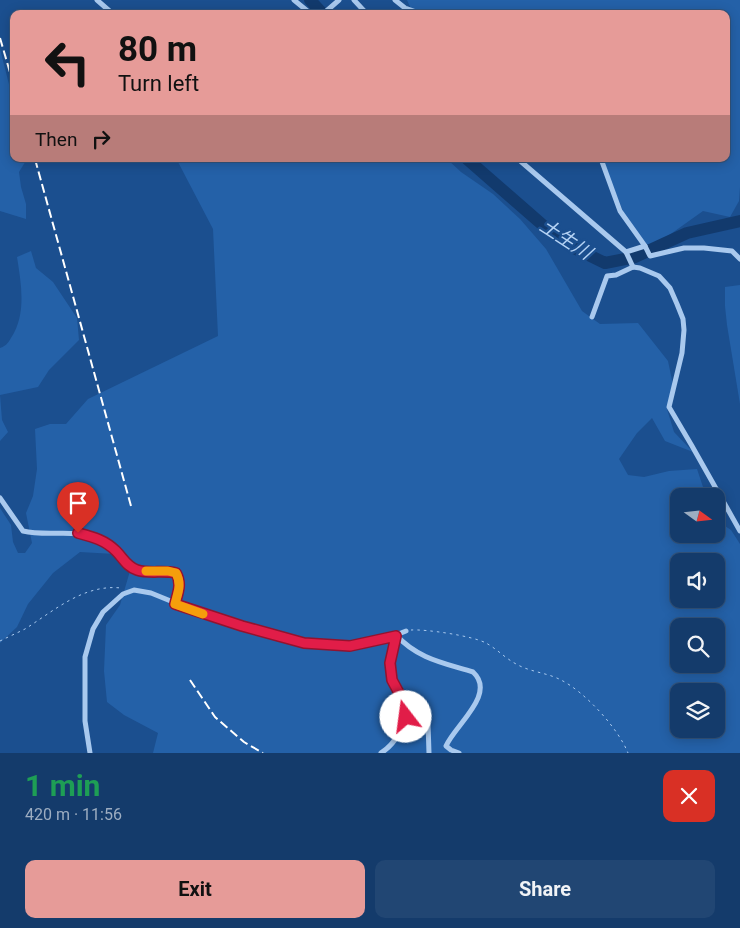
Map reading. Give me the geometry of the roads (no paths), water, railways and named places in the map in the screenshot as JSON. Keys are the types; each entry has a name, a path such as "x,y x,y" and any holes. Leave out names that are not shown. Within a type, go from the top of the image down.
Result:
{"street":[{"path":"97,0 108,10"},
{"path":"294,0 306,10"},
{"path":"328,10 339,0"},
{"path":"354,0 364,10"},
{"path":"395,0 411,10"},
{"path":"521,162 627,254 633,268"},
{"path":"602,162 620,211 650,256 684,248 704,248 732,251 740,259"},
{"path":"627,254 645,246"},
{"path":"592,317 607,276 616,275 633,268 640,268 658,276 670,288 683,319 684,338 668,407 740,531"},
{"path":"0,498 23,530 36,534 78,533 100,539 116,551 129,566 138,570 176,573 180,580 180,586 175,604"},
{"path":"90,753 85,721 85,658 93,630 103,612 123,594 134,590 151,594 242,626 304,643 350,646 396,636 406,631"},
{"path":"381,753 389,748 396,739 406,717 406,706 392,680 390,663 396,636"},
{"path":"396,636 413,651 474,672 480,678 481,686 477,702 446,746 460,753"},
{"path":"406,717 423,718 428,723 429,753"}],"waterway":[{"name":"土生川","path":"310,0 319,10"},
{"name":"土生川","path":"470,162 545,227 572,247 605,263 635,257 687,233 740,221"}],"railway":[{"path":"0,38 10,72"},
{"path":"36,162 131,506"},
{"path":"190,680 215,717 244,742 263,753"}]}
